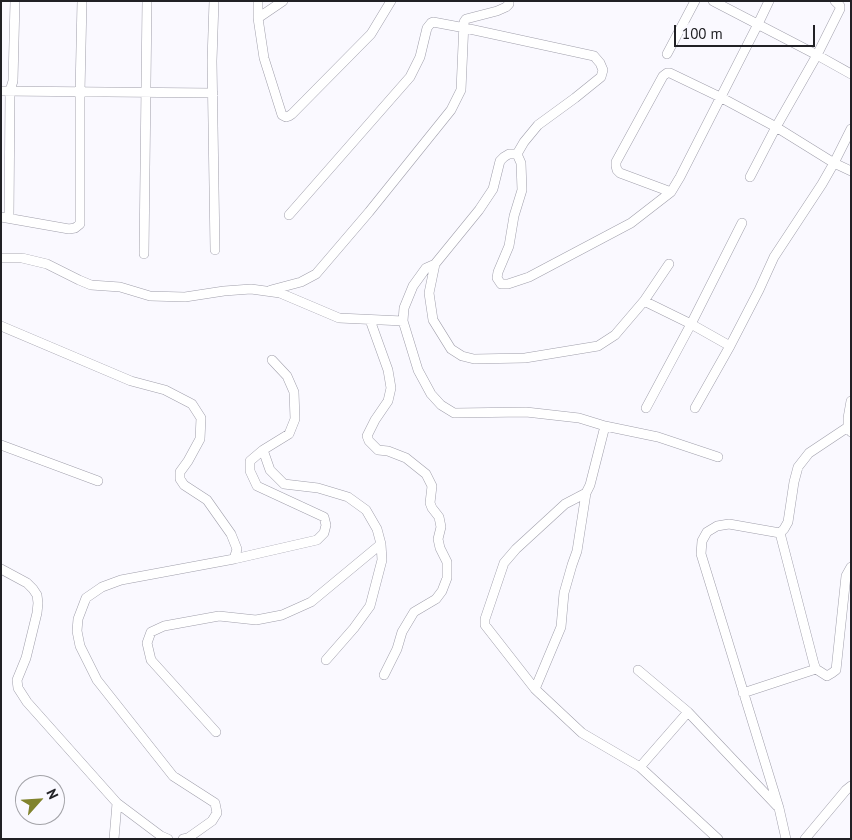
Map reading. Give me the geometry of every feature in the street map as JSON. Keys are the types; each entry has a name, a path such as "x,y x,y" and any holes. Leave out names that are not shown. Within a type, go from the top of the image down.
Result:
{"street":[{"path":"15,1 13,81 6,91 5,217 69,229 75,228 80,224 82,1"},
{"path":"144,254 147,1"},
{"path":"214,1 215,250"},
{"path":"258,1 258,18 264,58 282,115 286,118 371,34 391,1"},
{"path":"258,18 283,1"},
{"path":"266,291 301,282 316,274 369,212 451,110 461,90 464,22 466,19 506,7 509,1"},
{"path":"667,54 695,1"},
{"path":"713,1 851,74"},
{"path":"517,154 522,169 522,190 514,216 509,246 498,272 497,278 501,284 508,284 529,277 615,232 631,223 670,192 680,177 769,1"},
{"path":"750,177 840,9 840,6 835,1"},
{"path":"289,215 410,77 420,57 428,26 431,23 437,22 594,56 600,62 603,70 601,77 538,125 517,154"},
{"path":"670,192 620,172 617,170 616,162 663,76 670,73 776,127 834,163 851,171"},
{"path":"6,91 213,93"},
{"path":"694,408 730,346 774,257 834,163 851,129"},
{"path":"517,154 509,154 500,161 493,189 479,210 436,264 429,293 433,320 451,349 462,356 474,359 525,358 598,346 615,335 644,301 669,264"},
{"path":"646,408 742,223"},
{"path":"1,258 22,258 47,264 92,285 120,287 150,296 185,297 251,289 280,293 339,318 403,321"},
{"path":"436,264 426,268 413,286 404,308 403,321 418,370 431,394 441,405 454,413 526,412 579,418 605,426 658,436 718,457"},
{"path":"644,301 730,346"},
{"path":"370,320 388,370 392,388 388,401 374,420 367,436 369,441 378,450 388,451 406,458 426,474 432,486 430,504 439,517 441,527 438,539 440,548 447,562 447,578 442,591 436,599 414,612 402,632 397,649 384,675"},
{"path":"1,326 131,381 165,390 192,404 201,418 200,439 180,472 180,479 184,485 207,500 231,534 237,549 234,559"},
{"path":"183,839 188,838 212,821 217,813 215,803 173,776 97,680 80,646 77,631 78,619 86,598 102,586 121,580 234,559 317,540 324,533 326,525 324,517 257,486 250,471 250,461 263,450 289,434 295,419 294,392 287,376 272,360"},
{"path":"780,533 788,522 798,467 809,453 849,429 848,418 851,401"},
{"path":"535,689 561,626 564,593 577,550 586,493 590,486 605,426"},
{"path":"1,445 98,481"},
{"path":"263,450 270,470 284,484 318,488 348,497 366,510 377,529 381,544 382,560 370,606 326,660"},
{"path":"586,493 566,504 516,549 504,563 485,619 486,625 535,689 582,733 640,767 718,839"},
{"path":"780,533 729,524 717,526 706,532 700,554 786,839"},
{"path":"780,533 816,669 827,676 836,670 846,576 851,567"},
{"path":"216,732 151,660 147,643 151,632 164,626 219,616 256,620 282,615 310,602 381,544"},
{"path":"1,568 27,583 33,589 38,603 26,658 17,680 18,688 27,702 117,803 161,836 168,839"},
{"path":"743,693 816,669"},
{"path":"638,670 688,712 778,808"},
{"path":"640,767 688,712"},
{"path":"806,839 851,786"},
{"path":"114,839 117,803"}]}
